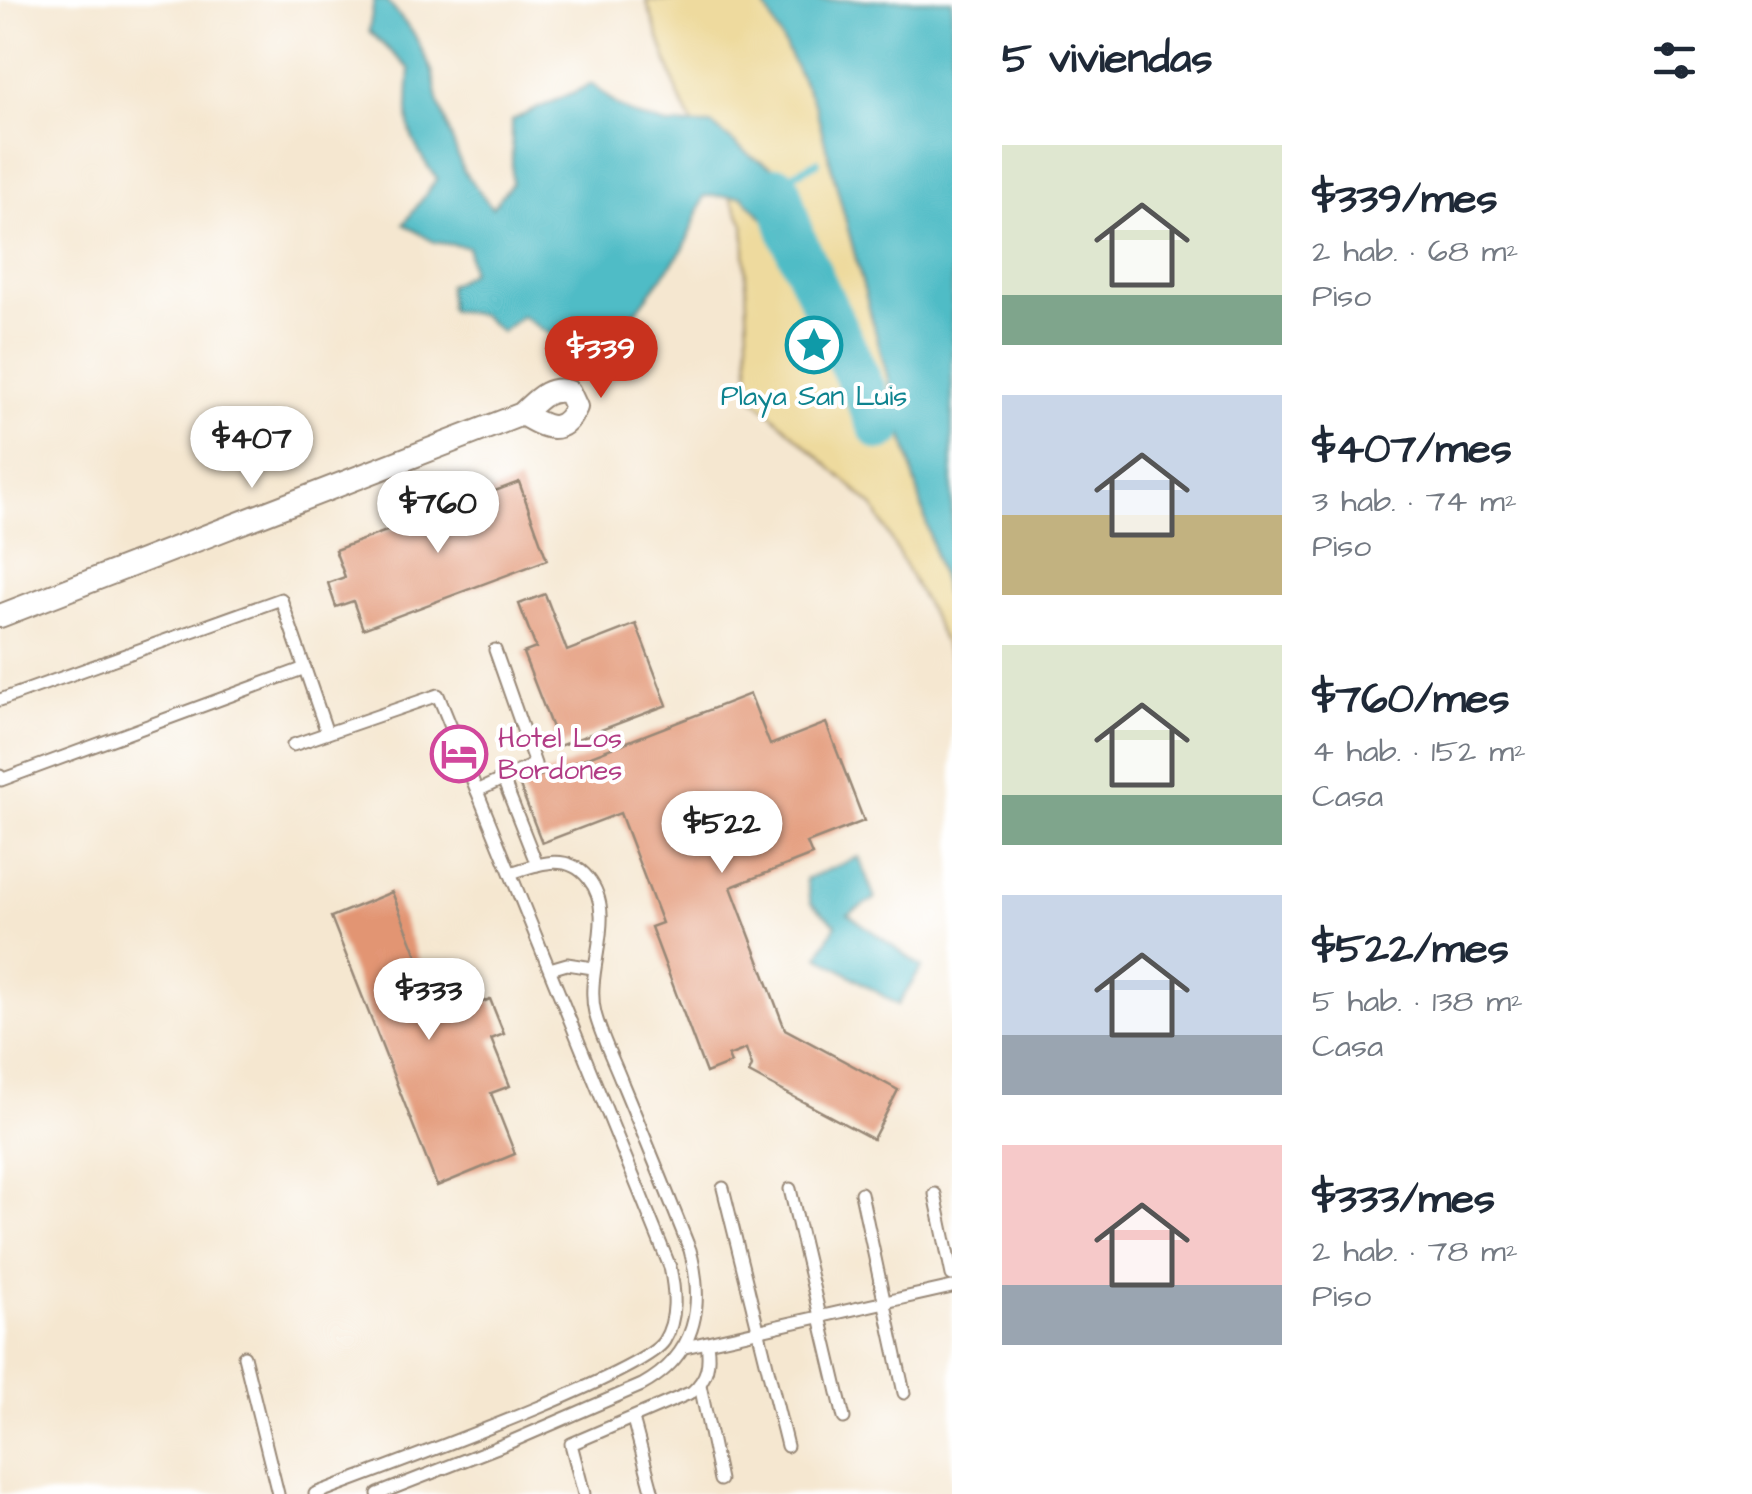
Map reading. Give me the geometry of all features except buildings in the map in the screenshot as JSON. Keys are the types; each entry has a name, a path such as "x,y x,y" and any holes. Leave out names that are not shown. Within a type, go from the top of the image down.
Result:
{"street":[{"path":"0,616 522,414"}],"lane":[{"path":"0,700 281,599 327,734"},
{"path":"478,791 535,764 495,650"},
{"path":"0,776 2,780 305,668"},
{"path":"294,745 438,695 670,1267 676,1295 664,1341 633,1366 315,1494"},
{"path":"503,779 536,865"},
{"path":"378,1494 508,1444 642,1385 660,1375 685,1347 694,1321 696,1273 690,1250 595,1013 592,968 601,934 600,902 590,879 572,863 536,865 510,873"},
{"path":"550,970 567,964 592,968"},
{"path":"723,1188 786,1446"},
{"path":"790,1189 844,1418"},
{"path":"860,1193 904,1393"},
{"path":"934,1194 952,1275"},
{"path":"685,1347 952,1286"},
{"path":"707,1343 708,1365 700,1385 720,1480"},
{"path":"244,1356 278,1494"},
{"path":"584,1494 572,1444 682,1397 700,1385"},
{"path":"633,1419 654,1494"}],"sand":[{"name":"Playa San Luis","path":"646,0 762,0 815,105 952,619 952,662 873,506 750,395 744,224 679,97"}],"water":[{"path":"374,0 386,0 414,34 432,71 439,104 463,170 492,208 512,183 512,120 592,84 618,106 639,117 667,125 712,125 752,157 790,177 792,236 816,287 742,196 704,196 684,248 634,314 602,332 549,334 522,316 501,332 481,315 450,310 448,286 471,272 468,247 434,242 404,224 437,179 418,150 410,127 410,69 369,31"},
{"path":"762,0 952,0 952,619 815,105"},
{"path":"859,857 875,899 848,914 922,967 898,1005 819,956 836,924 811,903 806,879"}],"waterway":[{"path":"781,181 817,162"},
{"path":"778,189 792,236 881,428"}],"place":[{"name":"Playa San Luis","path":"814,345"},
{"name":"Hotel Los Bordones","path":"459,754"}]}
